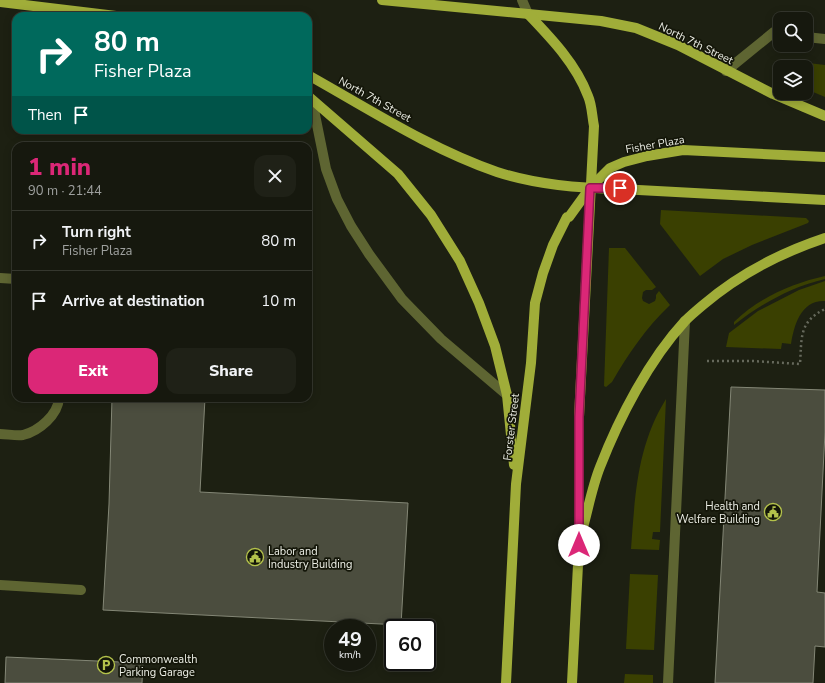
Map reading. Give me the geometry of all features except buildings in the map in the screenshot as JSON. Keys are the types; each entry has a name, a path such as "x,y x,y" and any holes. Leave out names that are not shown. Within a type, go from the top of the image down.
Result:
{"main road":[{"name":"North 7th Street","path":"382,0 601,21 636,28 678,45 773,94 825,116"},
{"path":"0,2 83,12"},
{"path":"528,14 557,44 575,70 588,96 594,126 579,417 579,545 572,683"},
{"name":"North 7th Street","path":"312,77 408,131 453,154 498,172 544,183 590,188"},
{"path":"312,100 398,174 435,221 460,261 479,302 495,346 507,395 516,484"},
{"name":"Fisher Plaza","path":"590,188 610,168 624,162 683,150 825,157"},
{"path":"590,188 620,188 825,200"},
{"name":"Forster Street","path":"506,683 516,484 531,363 535,303 543,273 553,245 567,217 590,188"},
{"path":"579,545 599,468 615,430 656,358 685,321 719,291 756,267 799,246 825,238"}],"lane":[{"path":"522,0 528,14"},
{"path":"726,71 773,33"},
{"path":"813,38 825,39"},
{"path":"312,107 326,169 337,199 351,226 369,254 402,298 441,339 507,395"},
{"path":"0,278 12,279"},
{"path":"668,683 685,321"},
{"path":"0,434 22,435 43,425 58,406 58,402"},
{"path":"0,585 82,590"}],"path":[{"path":"707,360 800,364 803,329 813,316 825,309"}],"green space":[{"path":"813,64 825,65 825,97 813,92"},
{"path":"661,210 806,218 809,221 808,223 752,245 723,259 700,276 660,224"},
{"path":"609,248 625,248 656,287 652,290 646,290 643,292 643,301 649,304 655,301 656,295 659,291 670,305 645,332 631,351 612,382 606,387 604,386"},
{"path":"825,276 825,279 812,282 777,297 734,325 734,322 743,313 776,293 788,287"},
{"path":"825,281 825,301 817,302 804,309 794,329 791,344 782,343 781,349 726,347 729,333 758,311 799,290"},
{"path":"666,399 660,532 653,532 652,539 660,540 659,550 631,549 636,490 643,453 656,417"},
{"path":"630,574 658,575 654,650 626,649"},
{"path":"625,674 653,675 653,683 624,683"}],"place":[{"name":"Health and Welfare Building","path":"773,512"},
{"name":"Labor and Industry Building","path":"255,557"},
{"name":"Commonwealth Parking Garage","path":"106,665"}],"route":[{"path":"579,545 579,417 590,188 620,188"}]}
